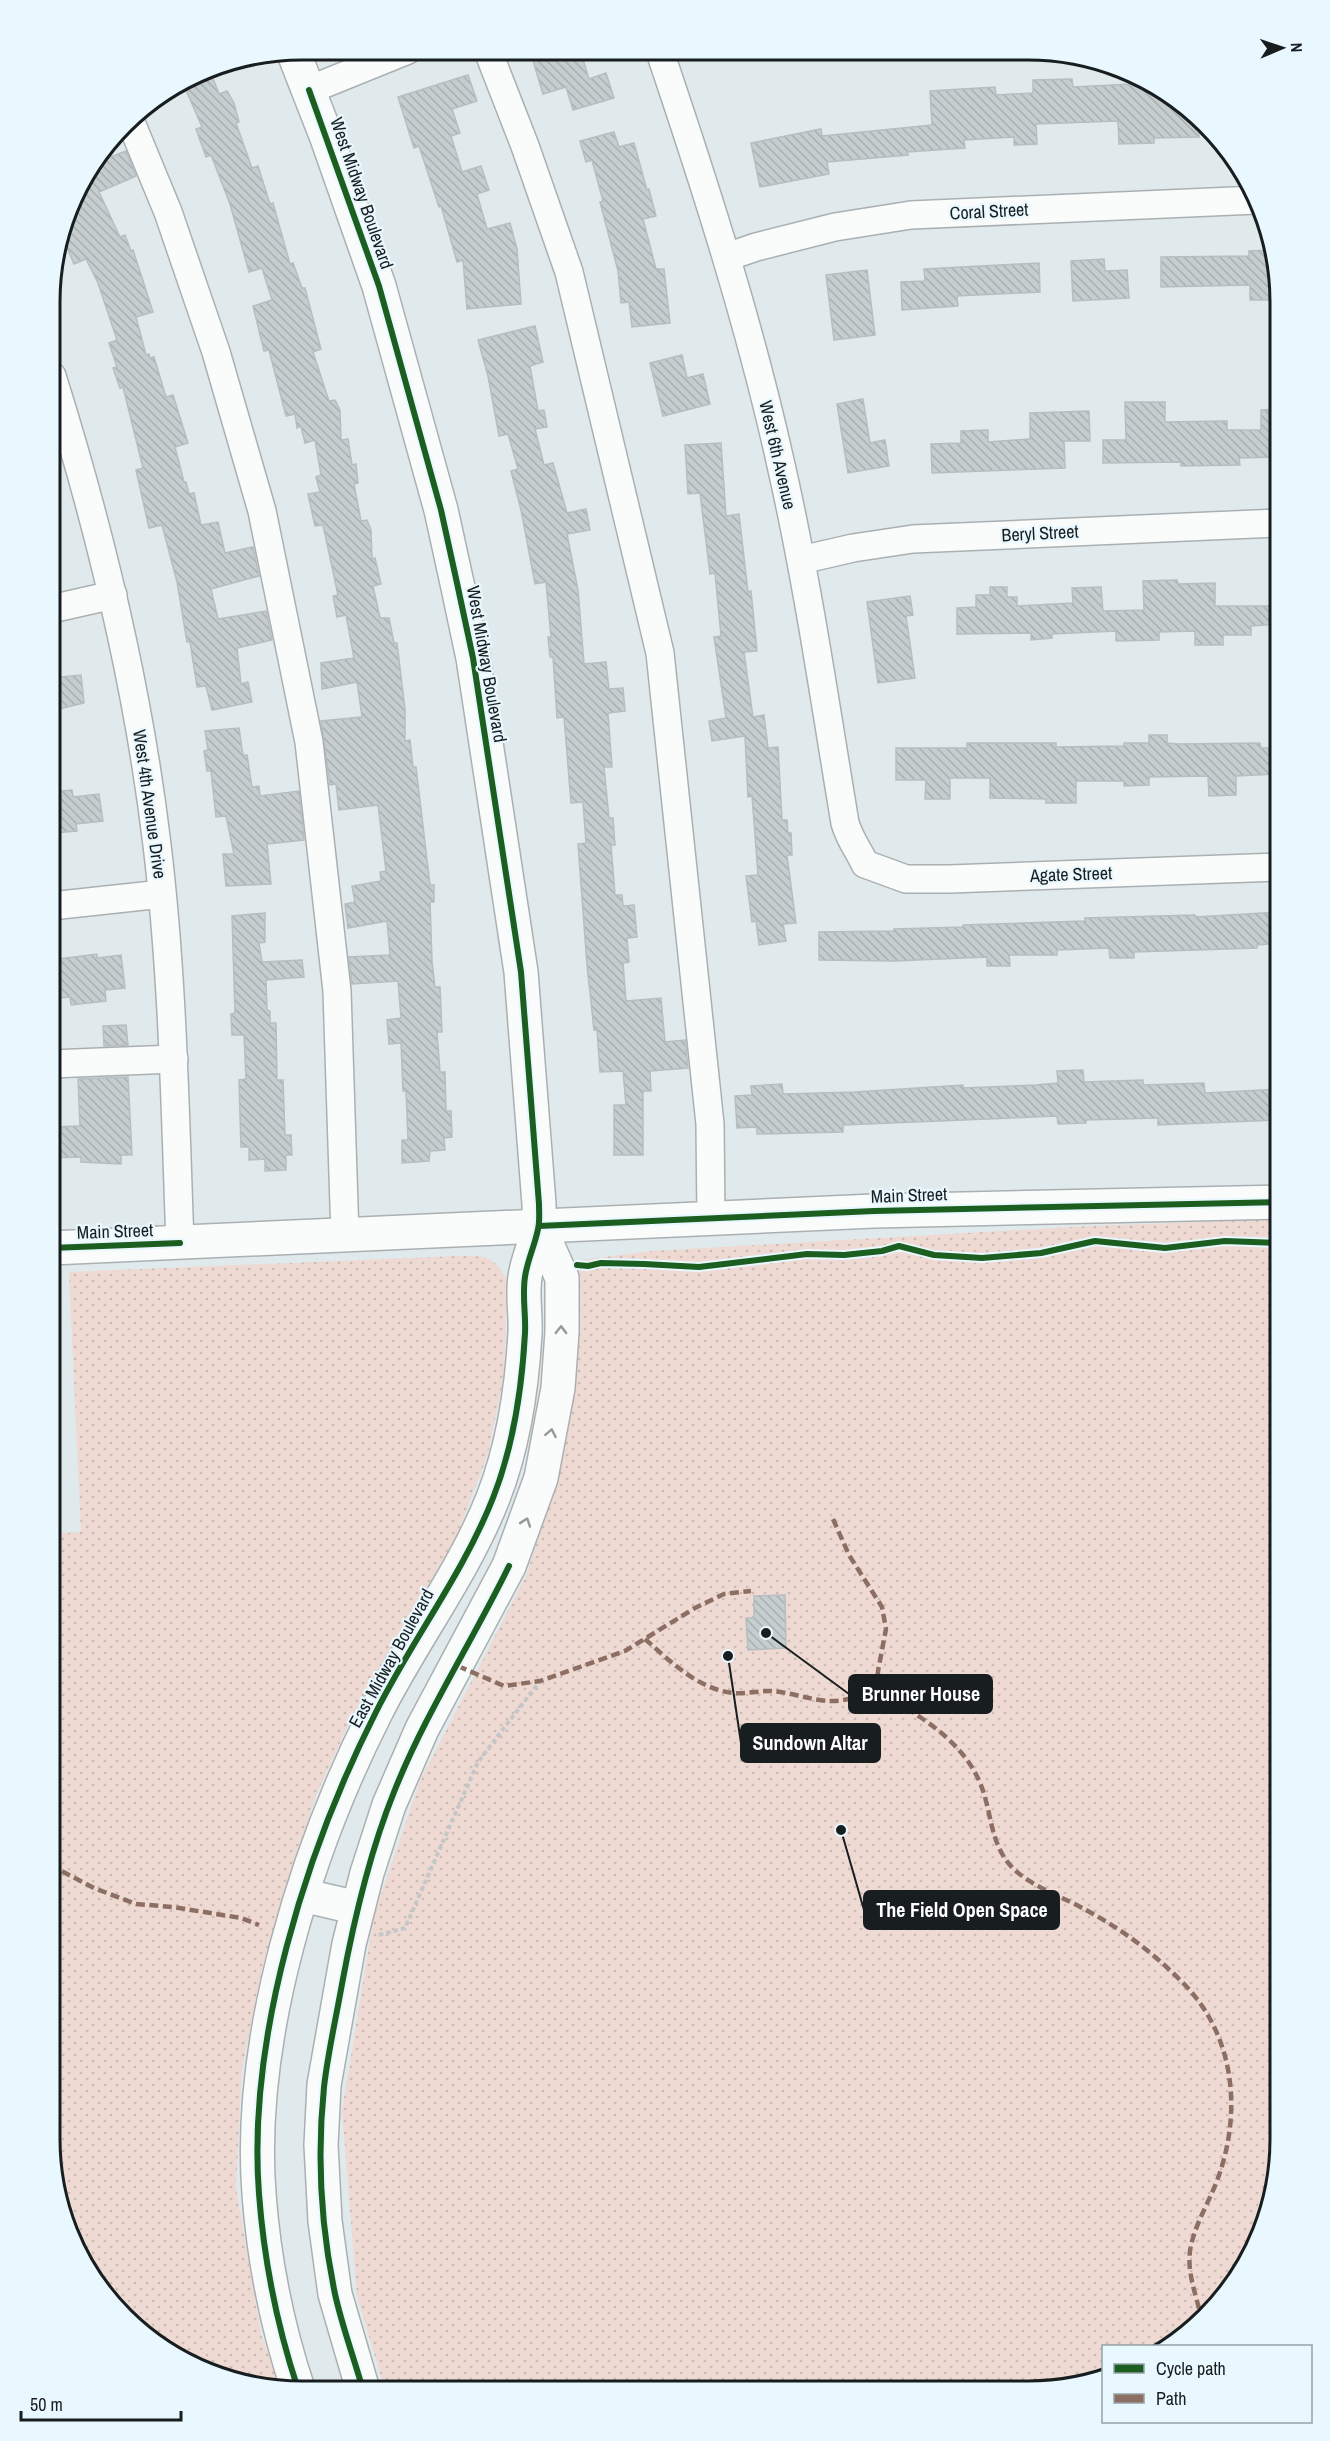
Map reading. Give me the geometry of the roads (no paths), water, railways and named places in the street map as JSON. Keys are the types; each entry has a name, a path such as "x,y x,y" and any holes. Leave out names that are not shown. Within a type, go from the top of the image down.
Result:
{"main road":[{"name":"West Midway Boulevard","path":"297,60 382,297 441,510 458,582 473,658 521,972 537,1153 539,1226"},
{"name":"Main Street","path":"60,1248 885,1211 1270,1202"},
{"name":"East Midway Boulevard","path":"295,2381 278,2322 264,2252 259,2192 258,2148 265,2065 274,2007 302,1895 332,1809 360,1744 396,1673 458,1569 493,1497 508,1450 519,1398 526,1329 525,1277 539,1226"},
{"path":"360,2381 335,2294 325,2222 321,2145 324,2085 330,2045 365,1922 378,1836 394,1791 422,1730 509,1566 541,1478 558,1388 562,1332 562,1278 539,1226"},
{"path":"302,1895 365,1922"}],"street":[{"path":"309,90 383,60"},
{"path":"492,60 525,146 569,272 660,653 710,1124 711,1218"},
{"name":"West 6th Avenue","path":"663,60 744,315 774,435 801,560 845,823 851,842 859,850 865,864"},
{"path":"134,128 168,212 213,341 252,477 262,512 309,742 337,991 345,1236"},
{"name":"Coral Street","path":"727,257 756,247 835,227 911,215 1248,200"},
{"name":"West 4th Avenue Drive","path":"60,404 75,450 113,595 142,742 162,894 174,1059 180,1243"},
{"name":"Beryl Street","path":"801,560 853,548 913,539 1270,523"},
{"path":"60,607 113,595"},
{"name":"Agate Street","path":"865,864 906,879 1270,867"},
{"path":"60,905 162,894"},
{"path":"60,1064 174,1059"}],"place":[{"name":"Brunner House","path":"766,1633"},
{"name":"Sundown Altar","path":"728,1656"},
{"name":"The Field Open Space","path":"841,1830"}]}
